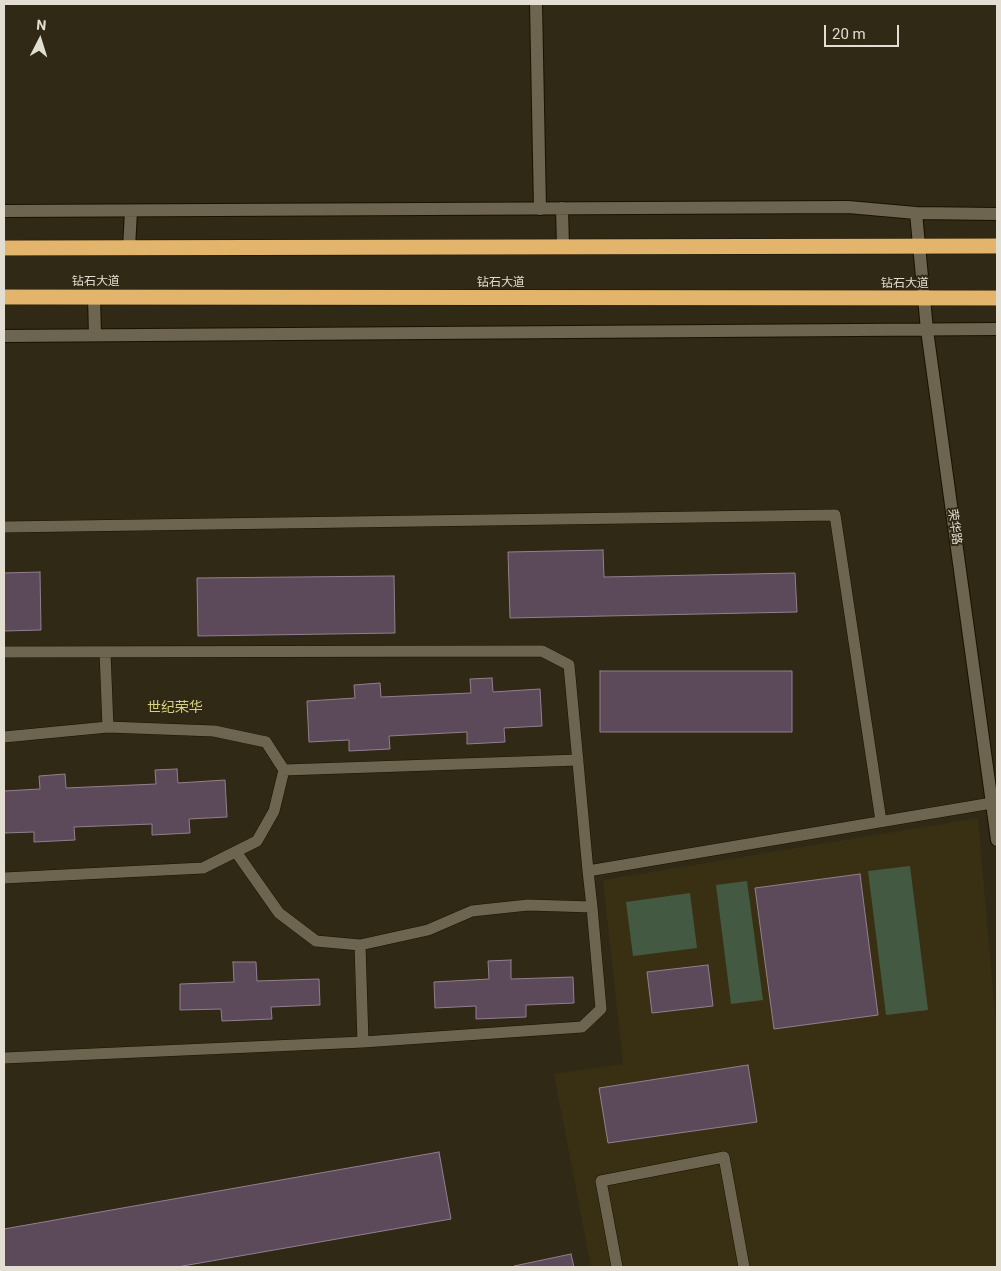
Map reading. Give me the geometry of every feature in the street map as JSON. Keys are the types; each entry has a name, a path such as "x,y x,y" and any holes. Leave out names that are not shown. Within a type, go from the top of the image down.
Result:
{"highway":[{"path":"4,248 997,246"},
{"name":"钻石大道","path":"4,297 997,298"}],"street":[{"path":"536,4 540,208"},
{"path":"4,211 848,207 916,212 997,214"},
{"path":"562,208 563,247"},
{"path":"129,248 131,211"},
{"name":"荣华路","path":"916,212 927,330 997,840"},
{"path":"94,297 94,335"},
{"path":"4,336 997,329"}],"lane":[{"path":"4,527 835,515 881,821"},
{"path":"4,652 542,651 569,665 601,1009 582,1027 363,1042 4,1058"},
{"path":"105,652 108,727"},
{"path":"4,737 108,727 214,730 266,742 284,770 274,811 257,841 203,868 4,878"},
{"path":"284,770 578,760"},
{"path":"588,870 992,803"},
{"path":"236,852 279,913 316,941 360,945 428,930 472,911 528,905 592,907"},
{"path":"360,945 363,1042"},
{"path":"617,1267 601,1181 724,1157 744,1267"}],"shaded area":[{"path":"978,818 997,1036 997,1267 591,1267 554,1074 623,1064 603,880"}],"green space":[{"path":"910,866 928,1010 886,1015 868,871"},
{"path":"747,881 763,1000 731,1004 716,885"},
{"path":"690,893 697,948 633,956 626,902"}],"building":[{"path":"603,550 604,577 795,573 797,612 510,618 508,552"},
{"path":"40,572 41,630 4,631 4,573"},
{"path":"394,576 395,633 198,636 197,578"},
{"path":"600,671 792,671 792,732 600,732"},
{"path":"492,678 493,692 540,689 542,726 504,728 505,742 467,744 467,732 389,736 390,749 349,751 349,740 309,742 307,701 355,698 354,685 380,683 381,697 471,693 470,679"},
{"path":"177,769 178,783 225,780 227,817 189,819 190,833 152,835 152,824 74,827 75,840 34,842 34,832 4,833 4,791 40,789 39,776 65,774 66,788 156,784 155,770"},
{"path":"860,874 878,1015 774,1029 755,888"},
{"path":"511,960 511,979 573,977 574,1003 526,1005 526,1017 476,1019 476,1006 435,1008 434,982 489,979 488,961"},
{"path":"233,962 256,962 257,981 319,979 320,1005 271,1007 272,1019 222,1021 221,1009 180,1010 180,984 234,982"},
{"path":"708,965 713,1006 652,1013 647,972"},
{"path":"748,1065 757,1122 608,1143 599,1088"},
{"path":"439,1152 451,1219 177,1267 4,1267 4,1229"},
{"path":"571,1254 574,1267 514,1266"}],"district":[{"name":"世纪荣华","path":"175,708"}]}
